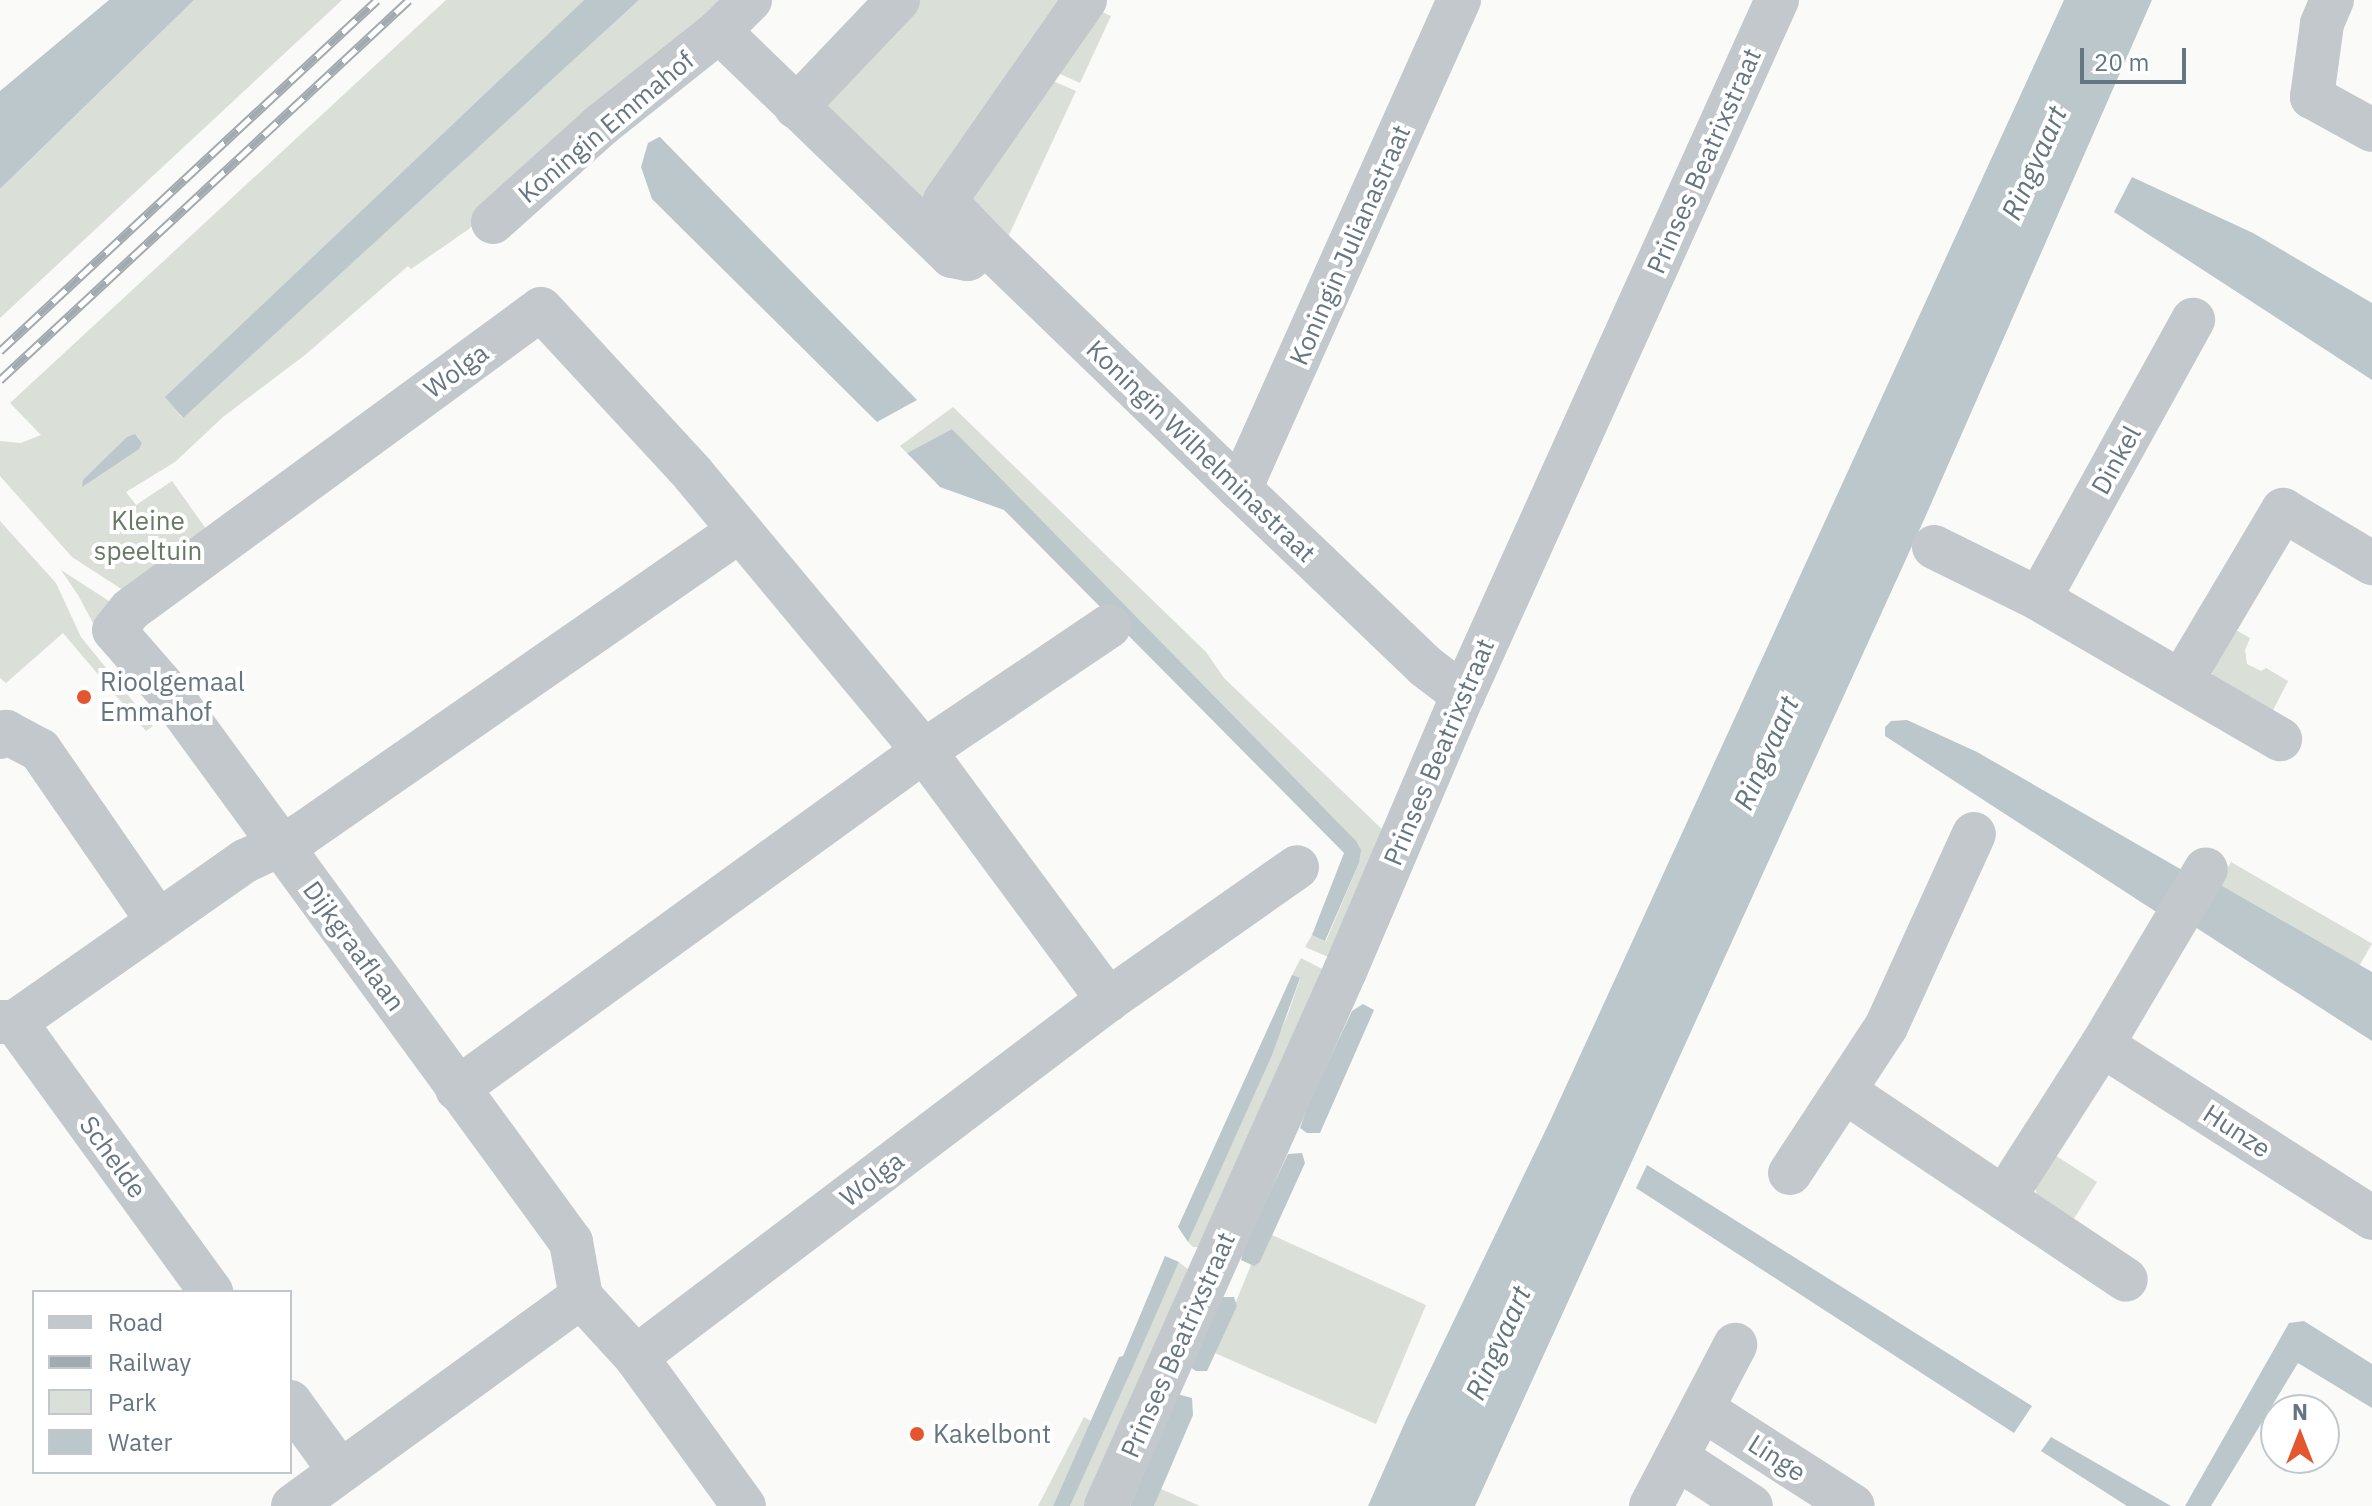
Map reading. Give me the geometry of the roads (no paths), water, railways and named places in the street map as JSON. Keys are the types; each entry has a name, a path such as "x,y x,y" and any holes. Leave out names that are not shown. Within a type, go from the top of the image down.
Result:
{"street":[{"name":"Koningin Emmahof","path":"493,222 601,125 719,31 750,0"},
{"path":"796,107 898,0"},
{"name":"Koningin Wilhelminastraat","path":"1085,0 945,201 1425,666 1463,695"},
{"name":"Koningin Julianastraat","path":"1240,489 1459,0"},
{"name":"Prinses Beatrixstraat","path":"1106,1506 1345,971 1463,695 1777,0"},
{"path":"2332,0 2322,24 2312,97 2372,130"},
{"name":"Koningin Emmahof","path":"719,31 952,256 968,259 985,243"},
{"name":"Wolga","path":"130,610 541,309 693,474 924,751 1108,1000"},
{"name":"Dinkel","path":"2039,599 2193,320"},
{"path":"2182,680 2283,510 2372,563"},
{"path":"280,844 301,835 739,531"},
{"path":"1934,547 2039,599 2280,739"},
{"name":"Dijkgraaflaan","path":"130,610 114,630 174,699 571,1242 581,1297"},
{"path":"457,1089 924,751 1109,626"},
{"path":"0,737 6,732 40,750 158,921"},
{"path":"1790,1173 1886,1027 1974,834"},
{"name":"Schelde","path":"209,1290 8,1022 245,861 280,844"},
{"name":"Wolga","path":"636,1357 1108,1000 1297,867"},
{"path":"2004,1198 2102,1045 2206,869"},
{"name":"Hunze","path":"2102,1045 2372,1218"},
{"path":"1844,1091 2126,1280"},
{"path":"293,1506 581,1297 636,1357 744,1506"},
{"path":"1651,1506 1735,1345"},
{"path":"292,1405 340,1471"},
{"name":"Linge","path":"1702,1409 1853,1506"},
{"name":"Linge","path":"1677,1458 1751,1506"}],"water":[{"path":"109,0 194,0 0,189 0,91"},
{"path":"584,0 639,0 183,418 165,397"},
{"name":"Ringvaart","path":"2064,0 2152,0 1927,513 1475,1506 1368,1506 1550,1121"},
{"path":"660,137 917,400 877,422 652,199 641,167 648,143"},
{"path":"2132,177 2253,233 2372,303 2372,380 2114,212"},
{"path":"952,429 1356,841 1361,850 1359,863 1325,941 1312,935 1344,853 1004,510 940,487 907,453"},
{"path":"135,434 142,443 139,449 82,487 83,480 127,437"},
{"path":"1907,720 1977,752 2189,874 2219,884 2372,972 2372,1041 2195,927 2164,917 1885,736 1885,727 1891,721"},
{"path":"1292,975 1300,978 1272,1055 1188,1242 1178,1227"},
{"path":"1363,1004 1374,1010 1320,1133 1307,1133 1300,1128 1308,1105 1352,1011"},
{"path":"1302,1153 1305,1163 1260,1262 1254,1266 1241,1260 1244,1247 1288,1154"},
{"path":"1647,1165 2032,1406 2014,1433 1636,1188"},
{"path":"1165,1256 1179,1262 1135,1362 1070,1506 1053,1506 1119,1357 1123,1356"},
{"path":"1222,1297 1234,1297 1237,1306 1207,1371 1196,1371 1190,1367"},
{"path":"2304,1321 2372,1364 2372,1408 2298,1363 2279,1394 2260,1394 2260,1425 2211,1506 2185,1506 2289,1323"},
{"path":"1177,1394 1192,1398 1193,1415 1154,1506 1130,1506"},
{"path":"2051,1437 2171,1506 2127,1506 2041,1451"}],"railway":[{"path":"0,351 377,0"},
{"path":"0,380 409,0"}],"place":[{"name":"Rioolgemaal Emmahof","path":"84,697"},
{"name":"Kakelbont","path":"917,1434"}],"park label":[{"name":"Kleine speeltuin","path":"148,536"}]}
